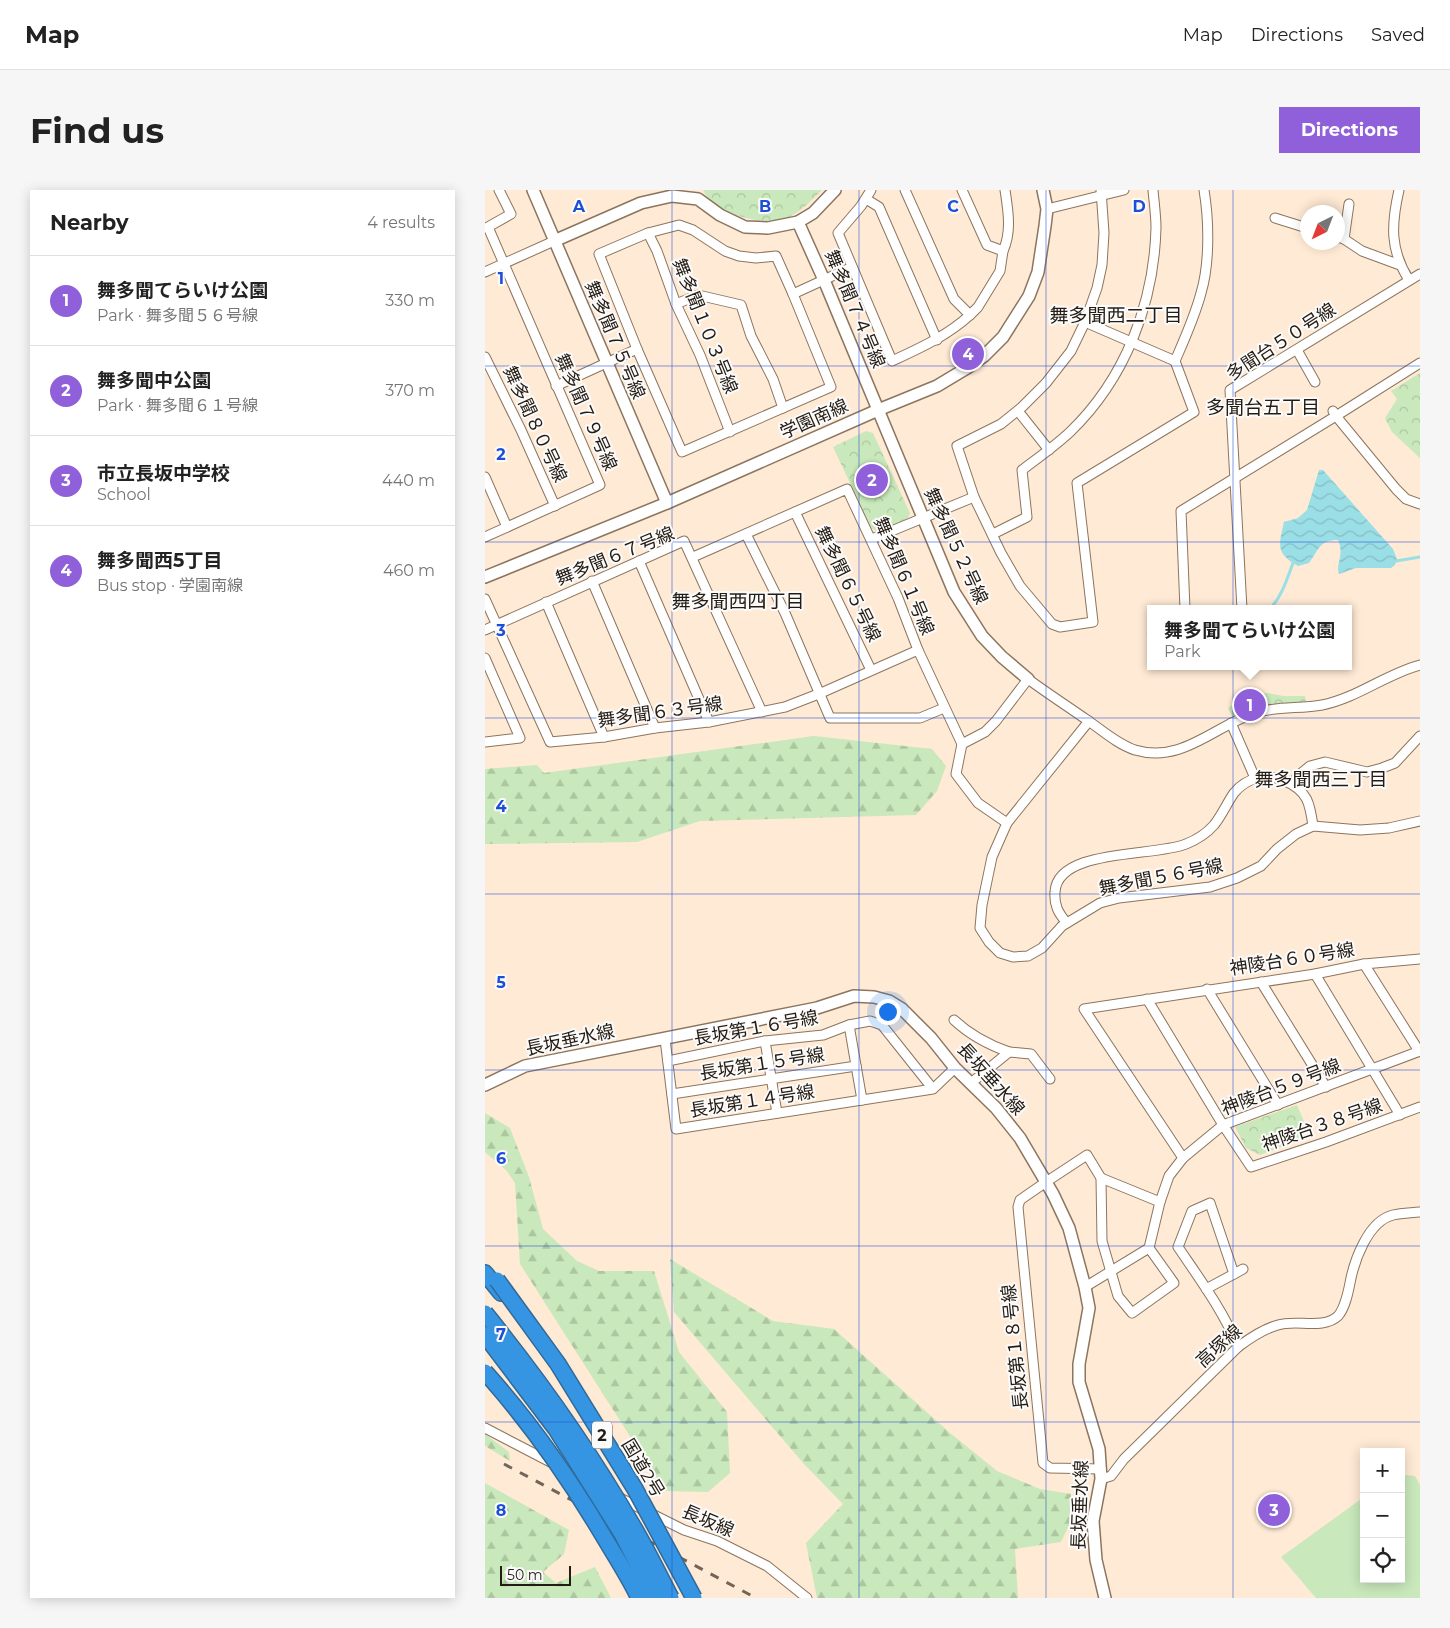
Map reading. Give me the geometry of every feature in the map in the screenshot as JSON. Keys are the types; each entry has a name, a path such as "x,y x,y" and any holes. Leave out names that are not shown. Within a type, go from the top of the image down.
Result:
{"highway":[{"name":"国道2号","path":"485,1263 492,1278 558,1364 635,1489 694,1598"},
{"path":"485,1313 517,1352 567,1420 635,1528 671,1598"},
{"path":"485,1335 556,1429 622,1534 655,1598"},
{"path":"486,1373 542,1441 579,1496 631,1581 639,1598"}],"street":[{"path":"486,227 511,214 499,190"},
{"name":"舞多聞７５号線","path":"533,190 667,503"},
{"path":"485,272 641,203 672,196 698,199 720,215 745,227 768,228 798,222 813,213 835,190"},
{"path":"871,190 861,206 838,233 892,361 937,340 956,328 978,307 986,296 1000,271 1003,251 1006,245 1009,217 1005,190"},
{"path":"905,190 954,299 970,315"},
{"path":"962,190 987,245 1003,251"},
{"name":"学園南線","path":"485,577 667,503 877,410 937,386 984,356 1003,337 1029,296 1038,272 1047,209 1043,190"},
{"path":"1047,209 1102,193 1123,190"},
{"path":"993,534 1027,517 1022,470 1070,432 1100,398 1132,343 1149,290 1154,260 1156,226 1153,190"},
{"path":"1102,193 1104,233 1102,265 1097,288 1085,322 1071,351 1046,384 1018,410 1001,424 957,446 975,497 1001,553 1020,586 1052,624 1060,627 1093,622 1077,483 1194,412 1175,361 1191,324 1202,291 1207,235 1204,190"},
{"path":"1399,190 1395,209 1393,238 1400,265 1409,280"},
{"path":"866,199 879,207 937,340"},
{"path":"1345,221 1349,204"},
{"path":"1275,218 1300,226"},
{"name":"舞多聞７４号線","path":"798,222 825,280 877,410"},
{"path":"679,225 693,230 725,251 739,256 756,258 775,256 793,294 831,387 682,452 637,349 599,254 649,233 679,225"},
{"name":"舞多聞７９号線","path":"485,537 600,485 504,263 486,227"},
{"name":"舞多聞１０３号線","path":"649,233 676,304 700,354 730,432"},
{"path":"1345,240 1362,251 1400,265"},
{"path":"793,294 852,267"},
{"name":"多聞台５０号線","path":"1234,477 1230,390 1420,274"},
{"path":"676,304 698,295 741,305 751,336 773,379 783,408"},
{"path":"1085,322 1175,361"},
{"path":"556,386 637,349"},
{"path":"1297,350 1315,382"},
{"name":"舞多聞８０号線","path":"485,357 521,430 555,506"},
{"path":"1185,605 1181,511 1334,413 1420,363"},
{"name":"舞多聞５２号線","path":"877,410 954,592 982,636 1002,657 1028,679"},
{"path":"1018,410 1049,450"},
{"path":"1334,413 1396,489 1406,499 1420,504"},
{"path":"485,477 507,527"},
{"path":"1234,477 1242,605"},
{"name":"舞多聞６１号線","path":"693,557 847,489 898,598 918,650 962,744"},
{"path":"871,539 975,497"},
{"name":"舞多聞６５号線","path":"795,512 871,670"},
{"path":"746,534 785,613 821,693 830,718 920,718 944,708"},
{"name":"舞多聞６７号線","path":"485,630 685,541 762,712"},
{"path":"639,561 709,722"},
{"path":"593,582 655,728"},
{"name":"舞多聞６３号線","path":"485,600 550,742 603,737 655,728 709,722 785,707 918,650"},
{"path":"546,602 603,737"},
{"path":"485,658 520,738 485,742"},
{"path":"1007,823 978,803 957,774 962,744 985,732 996,721 1028,679 1108,736 1135,750 1155,752 1181,750 1256,712 1322,705 1341,699 1420,665"},
{"name":"舞多聞５６号線","path":"1089,721 1007,823 992,857 982,905 980,928 1000,953 1013,957 1028,956 1042,948 1067,923 1100,903 1119,898 1210,887 1237,878 1261,866 1277,848 1296,834 1313,826"},
{"path":"1231,723 1255,778"},
{"path":"1292,784 1299,774 1310,766 1325,762 1367,772 1382,768 1395,763 1420,736"},
{"path":"1067,923 1055,906 1055,887 1062,874 1083,862 1171,848 1185,844 1201,836 1213,826 1233,794 1241,785 1255,778 1266,776 1277,778 1292,784 1303,792 1308,802 1313,826 1361,830 1389,828 1420,821"},
{"name":"神陵台６０号線","path":"1147,999 1315,974 1364,964 1420,960"},
{"path":"1364,964 1419,1051"},
{"path":"1315,974 1400,1114"},
{"path":"1261,982 1325,1087"},
{"path":"1207,989 1278,1104"},
{"name":"長坂垂水線","path":"485,1084 525,1066 817,1008 854,996 874,997 889,1001 902,1009 931,1038 955,1068 996,1108 1020,1138 1069,1228 1089,1308 1079,1364 1079,1382 1099,1449 1101,1474 1093,1521 1096,1560 1105,1598"},
{"path":"1147,999 1084,1009 1183,1158"},
{"name":"神陵台３８号線","path":"1147,999 1223,1125 1251,1166 1326,1142 1420,1107"},
{"path":"954,1020 962,1028 990,1045 1009,1052 1031,1054 1050,1079"},
{"name":"長坂第１６号線","path":"668,1060 765,1041 823,1035 849,1025 870,1021 883,1025 933,1089"},
{"path":"849,1025 862,1100"},
{"name":"長坂第１４号線","path":"665,1038 676,1129 933,1089"},
{"path":"765,1041 777,1113"},
{"name":"神陵台５９号線","path":"1149,1248 1160,1202 1169,1176 1183,1158 1223,1125 1419,1051"},
{"path":"971,1083 1009,1052"},
{"name":"長坂第１５号線","path":"672,1094 856,1066"},
{"path":"933,1089 955,1068"},
{"path":"1045,1182 1087,1155 1101,1178 1102,1241 1111,1270 1118,1296 1132,1313 1174,1283 1149,1248 1111,1270 1085,1287"},
{"path":"1101,1178 1160,1202"},
{"name":"長坂第１８号線","path":"1045,1182 1020,1200 1018,1207 1043,1463 1051,1468 1101,1474"},
{"path":"1233,1274 1210,1203 1192,1211 1178,1247 1206,1289 1234,1338 1237,1347"},
{"name":"高塚線","path":"1101,1474 1111,1476 1130,1453 1237,1347 1257,1333 1280,1324 1315,1323 1331,1320 1339,1315 1347,1296 1352,1273 1365,1238 1377,1223 1391,1215 1420,1212"},
{"path":"1206,1289 1243,1269"},
{"name":"長坂線","path":"485,1428 684,1530 717,1541 767,1566 807,1598"}],"green space":[{"path":"703,190 822,190 807,205 789,217 767,221 741,217 729,212 709,199"},
{"path":"1420,373 1420,458 1392,432 1385,418 1397,399 1391,391"},
{"path":"866,431 873,433 910,513 908,518 878,532 871,528 833,447"},
{"path":"1268,693 1283,696 1305,696 1306,703 1262,705 1232,716 1228,708 1247,698"},
{"path":"814,736 932,749 946,766 937,791 916,815 700,821 637,842 485,844 485,769 537,765 544,773"},
{"path":"1297,1105 1310,1136 1260,1155 1246,1148 1235,1127"},
{"path":"485,1113 510,1128 529,1177 543,1229 577,1261 599,1271 654,1271 679,1352 727,1412 730,1473 708,1492 665,1491 520,1264 515,1183 507,1171 485,1152"},
{"path":"670,1259 773,1321 834,1329 950,1433 997,1471 1040,1489 1071,1494 1070,1523 1061,1542 1015,1549 1018,1598 817,1598 806,1543 843,1504 804,1464 674,1312"},
{"path":"485,1434 509,1452 510,1461 485,1446"},
{"path":"1405,1475 1415,1476 1420,1485 1420,1598 1316,1598 1281,1557 1360,1500 1360,1583 1405,1583"},
{"path":"485,1483 569,1530 564,1554 543,1572 556,1583 595,1567 611,1598 485,1598"}],"water":[{"path":"1319,470 1323,470 1393,549 1397,559 1395,565 1391,568 1356,568 1339,574 1338,567 1341,551 1338,540 1332,540 1323,544 1309,563 1298,566 1285,557 1280,543 1284,522 1298,518 1307,510"}],"waterway":[{"path":"1396,561 1420,557"},
{"path":"1273,605 1281,593 1293,563"}],"railway":[{"path":"504,1464 756,1598"}],"place":[{"name":"舞多聞西5丁目","path":"968,354"},
{"name":"舞多聞中公園","path":"872,480"},
{"name":"舞多聞てらいけ公園","path":"1250,705"},
{"name":"市立長坂中学校","path":"1274,1510"}],"district":[{"name":"舞多聞西二丁目","path":"1116,315"},
{"name":"多聞台五丁目","path":"1263,407"},
{"name":"舞多聞西四丁目","path":"738,601"},
{"name":"舞多聞西三丁目","path":"1321,779"}]}
